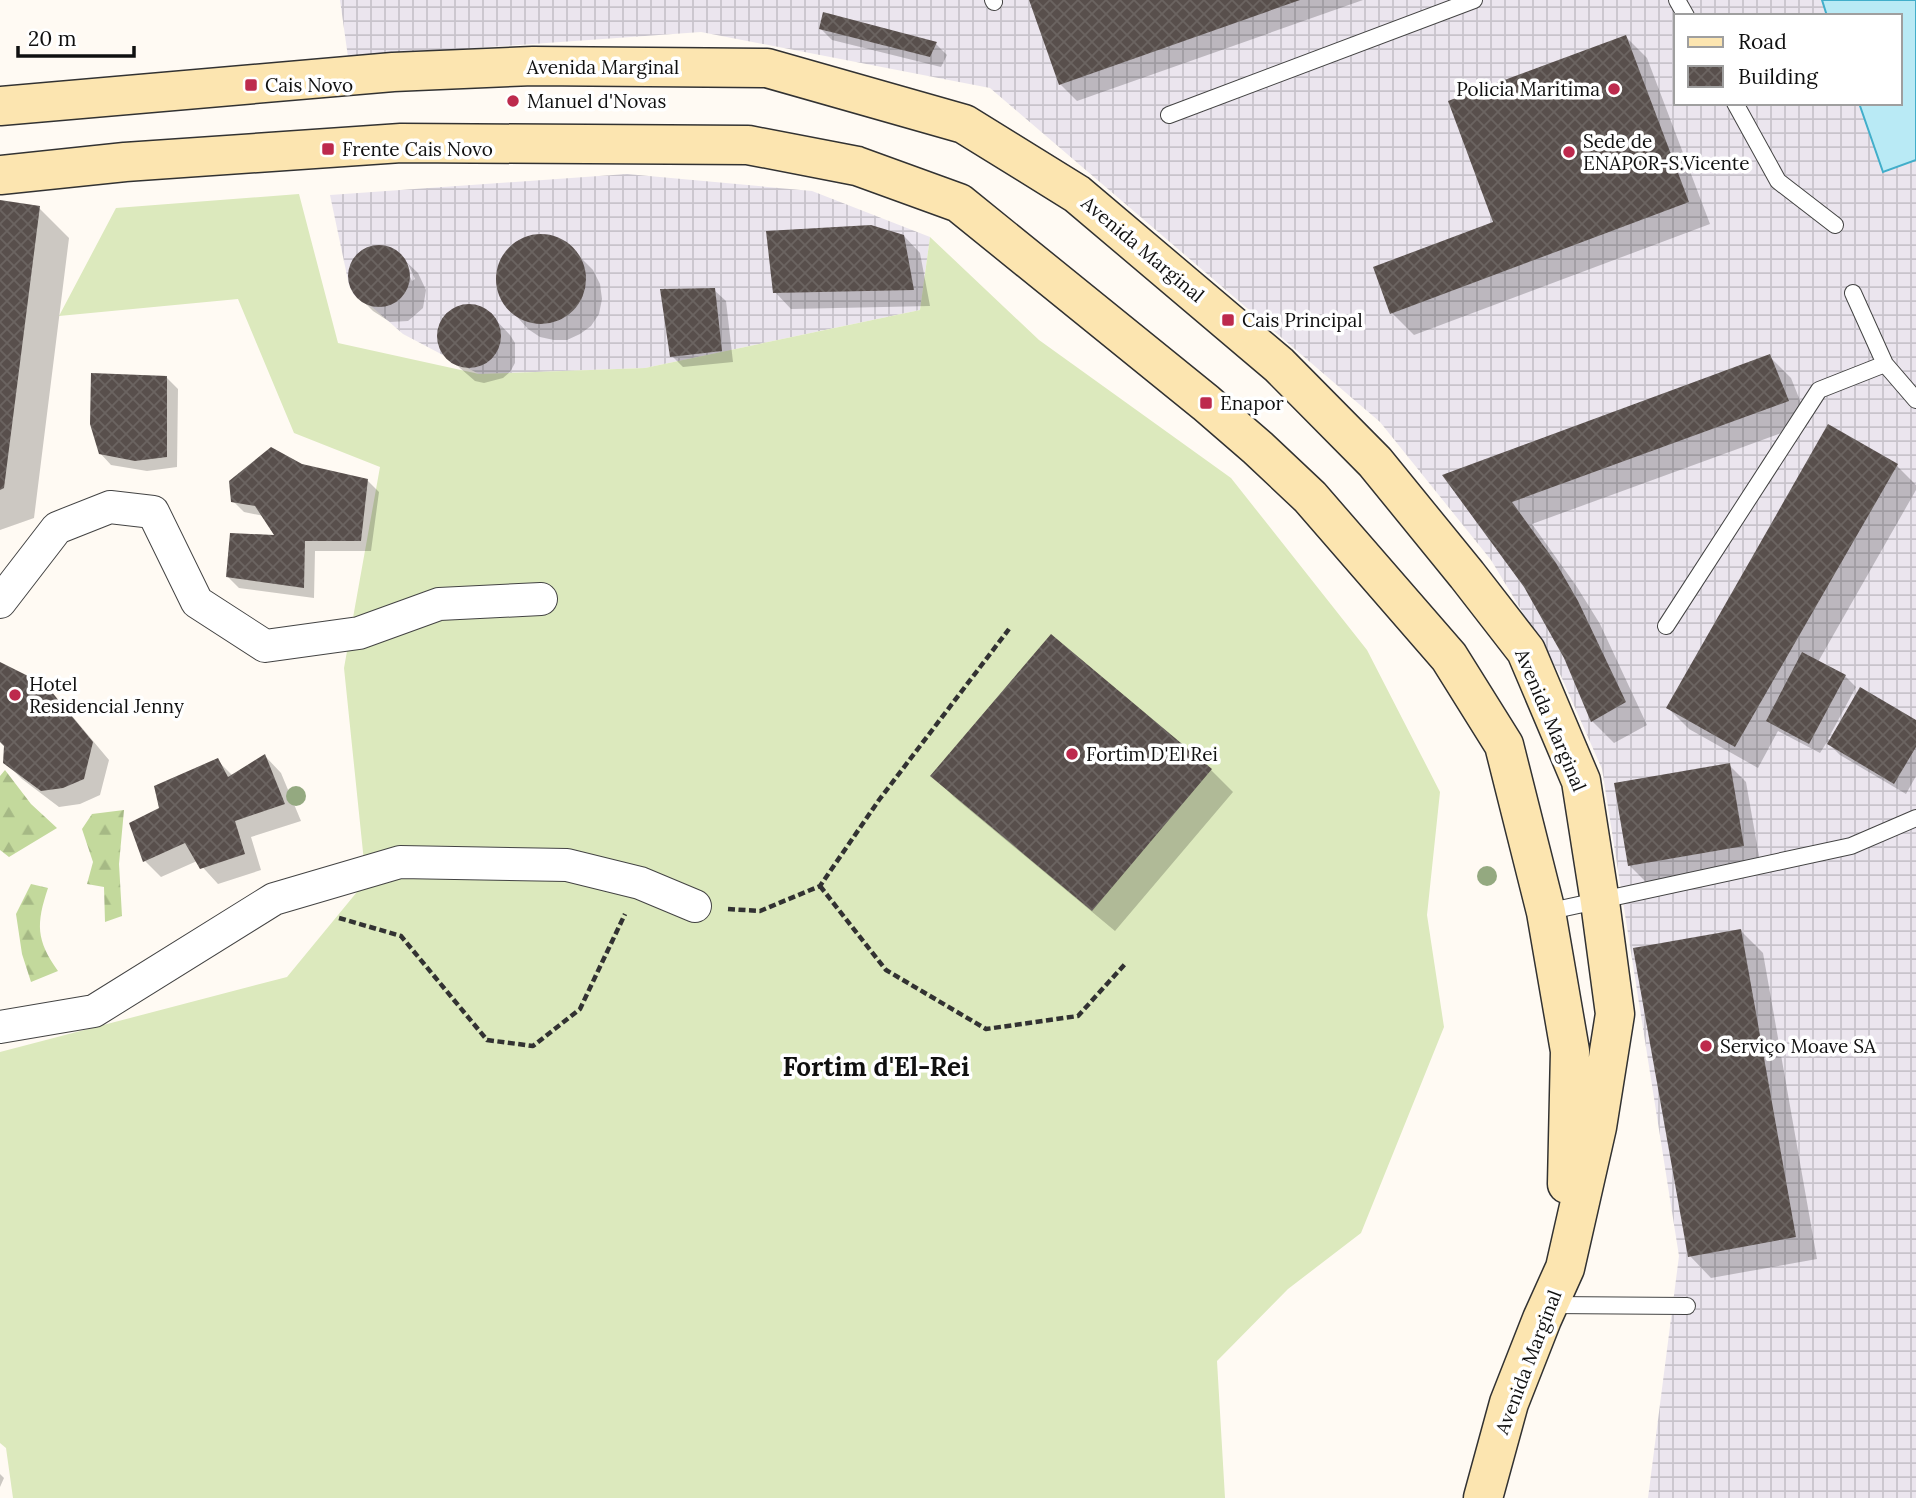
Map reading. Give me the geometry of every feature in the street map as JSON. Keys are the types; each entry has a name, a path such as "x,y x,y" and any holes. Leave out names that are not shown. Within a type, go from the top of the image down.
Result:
{"street":[{"name":"Avenida Marginal","path":"0,106 393,72 533,66 767,68 964,124 1077,194 1279,365 1375,462 1525,651 1581,781 1615,1014 1597,1127 1566,1268 1548,1305 1509,1403 1483,1498"},
{"name":"Avenida Marginal","path":"0,175 125,162 401,143 748,145 857,166 959,203 1206,403 1310,497 1449,657 1504,745 1546,912 1570,1051 1566,1268"},
{"path":"0,602 57,528 110,507 153,512 197,602 265,646 359,633 439,604 541,599"},
{"path":"0,1027 94,1011 274,899 400,862 567,865 640,883 695,906"}],"lane":[{"path":"1169,115 1474,0"},
{"path":"1736,105 1778,181 1835,225"},
{"path":"1853,293 1885,364 1916,400"},
{"path":"1666,626 1819,390 1885,364"},
{"path":"1546,912 1851,846 1916,818"},
{"path":"1548,1305 1687,1306"}],"path":[{"path":"695,906 760,911 820,886 878,800 1009,629"},
{"path":"337,917 401,936 487,1041 533,1046 580,1009 640,883"},
{"path":"820,886 886,970 986,1029 1078,1016 1125,964"}],"shaded area":[{"path":"340,0 1822,0 1826,14 1674,14 1674,105 1860,105 1883,172 1916,160 1916,1498 1648,1498 1679,1256 1602,769 1561,676 1491,560 1380,422 990,88 701,32 348,57"},
{"path":"627,174 812,191 930,237 920,310 645,368 479,374 403,334 354,295 349,285 330,195"}],"green space":[{"path":"299,194 338,343 479,374 645,368 920,310 930,237 1039,340 1231,478 1367,650 1440,792 1427,915 1444,1027 1361,1233 1288,1289 1217,1361 1225,1498 13,1498 6,1448 0,1443 0,1052 287,977 366,881 344,668 380,467 294,433 238,299 59,316 116,208"},
{"path":"5,770 31,804 57,828 9,857 0,850 0,776"},
{"path":"124,810 119,864 122,916 105,922 104,887 87,884 93,862 82,829 92,814"},
{"path":"31,884 48,888 41,912 40,931 45,950 58,971 31,982 22,954 16,914"}],"water":[{"path":"1822,0 1916,0 1916,160 1883,172 1860,105 1902,105 1902,14 1826,14"}],"building":[{"path":"1029,0 1300,0 1059,85"},
{"path":"823,12 937,42 930,57 819,29"},
{"name":"Sede de ENAPOR-S.Vicente","path":"1626,35 1689,202 1390,314 1373,267 1493,222 1448,101"},
{"path":"0,200 40,206 4,488 0,490"},
{"path":"871,225 904,235 914,290 773,293 766,231"},
{"path":"541,234 558,237 573,247 583,262 586,279 583,296 573,311 558,321 541,324 524,321 509,311 499,296 496,279 499,262 509,247 524,237"},
{"path":"379,245 401,254 410,276 401,298 379,307 357,298 348,276 357,254"},
{"path":"715,288 722,351 670,357 660,289"},
{"path":"469,304 487,310 495,318 501,336 495,354 487,362 469,368 451,362 443,354 437,336 443,318 451,310"},
{"path":"1770,354 1789,401 1512,502 1556,563 1578,601 1626,702 1591,722 1564,658 1524,587 1442,475"},
{"path":"91,373 167,376 167,457 135,461 99,454 90,424"},
{"path":"1828,424 1898,464 1735,747 1666,708"},
{"path":"271,447 302,464 368,479 361,541 305,541 304,588 226,577 230,533 274,535 255,506 231,502 229,481"},
{"path":"1051,634 1212,769 1092,911 930,776"},
{"path":"1802,652 1846,675 1809,744 1766,721"},
{"path":"0,662 46,685 93,742 84,779 63,788 41,791 3,763 4,746 0,742"},
{"path":"1860,687 1916,720 1916,747 1894,784 1827,744"},
{"path":"265,754 285,804 235,821 245,854 200,869 185,843 143,862 129,823 159,808 154,786 218,758 228,777"},
{"path":"1730,763 1744,846 1628,866 1614,783"},
{"name":"Serviço Moave SA","path":"1741,929 1796,1237 1688,1257 1633,948"}],"place":[{"name":"Cais Novo","path":"251,85"},
{"name":"Policia Maritima","path":"1614,89"},
{"name":"Manuel d'Novas","path":"513,101"},
{"name":"Frente Cais Novo","path":"328,149"},
{"name":"Sede de ENAPOR-S.Vicente","path":"1569,152"},
{"name":"Cais Principal","path":"1228,320"},
{"name":"Enapor","path":"1206,403"},
{"name":"Hotel Residencial Jenny","path":"15,695"},
{"name":"Fortim D'El Rei","path":"1072,754"},
{"name":"Serviço Moave SA","path":"1706,1046"}],"district":[{"name":"Fortim d'El-Rei","path":"876,1067"}]}
